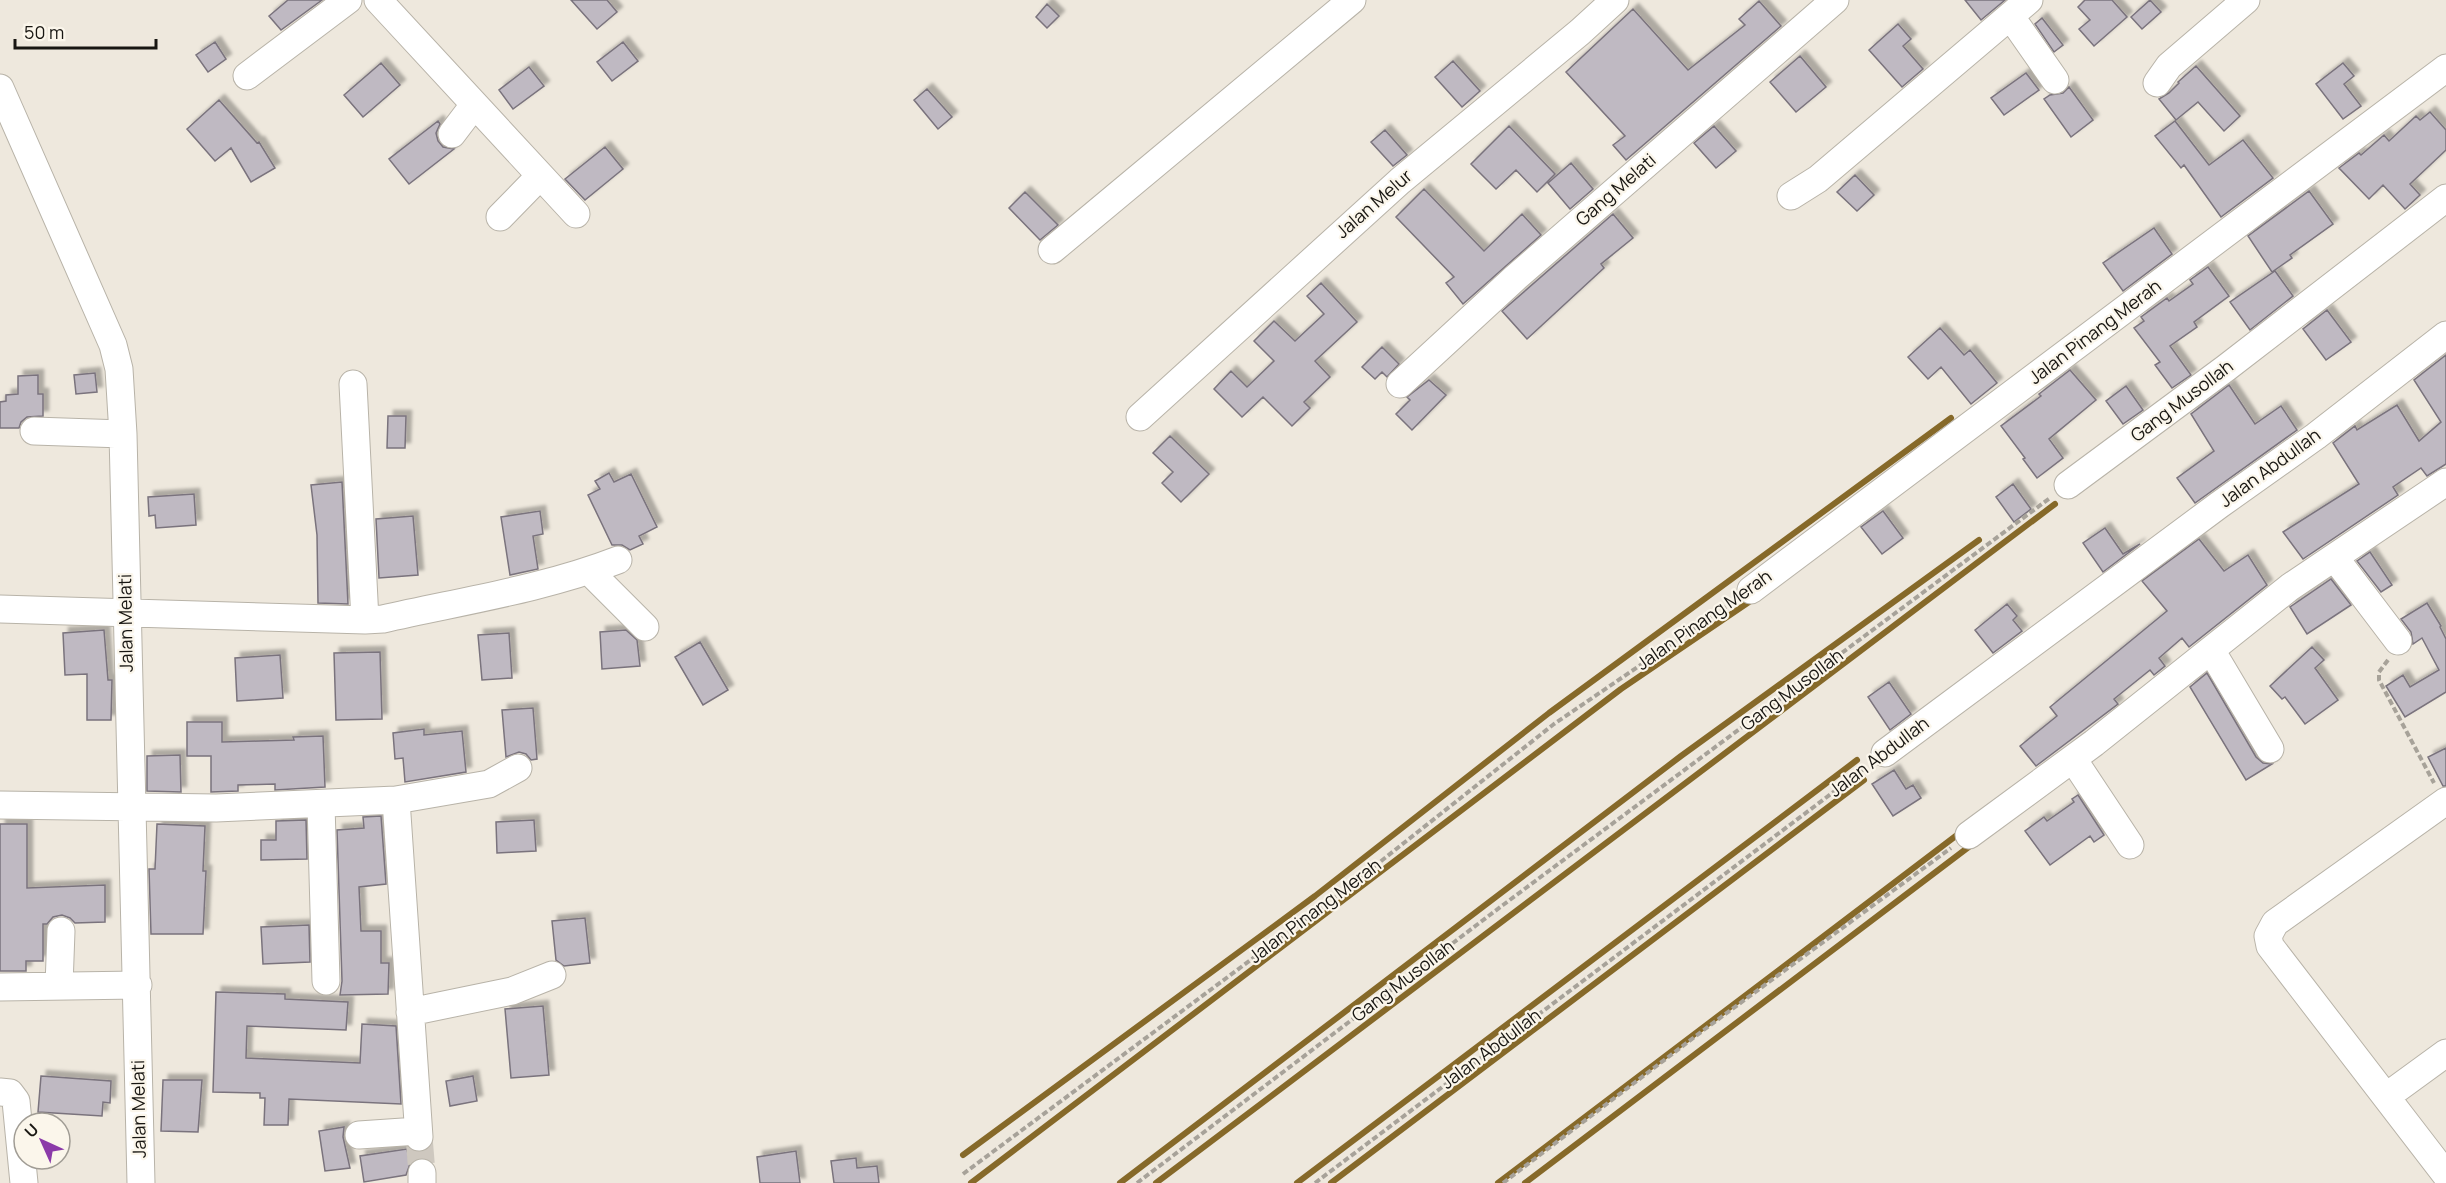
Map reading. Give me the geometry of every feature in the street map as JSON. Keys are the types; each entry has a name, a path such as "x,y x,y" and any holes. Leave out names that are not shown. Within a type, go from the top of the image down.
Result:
{"street":[{"path":"247,76 348,0"},
{"path":"378,0 576,214"},
{"path":"1052,250 1352,0"},
{"name":"Jalan Melur","path":"1140,417 1400,181 1543,63 1615,0"},
{"name":"Gang Melati","path":"1400,384 1515,278 1836,0"},
{"path":"2157,84 2169,66 2246,0"},
{"path":"1791,196 1818,179 2020,8 2055,80"},
{"name":"Jalan Pinang Merah","path":"1751,590 2446,68"},
{"name":"Jalan Melati","path":"0,88 113,345 119,369 123,434 130,808 138,985 141,1183"},
{"path":"452,134 474,105"},
{"path":"500,217 540,176"},
{"name":"Gang Musollah","path":"2068,485 2226,368 2446,198"},
{"name":"Jalan Abdullah","path":"1885,753 2219,505 2316,436 2446,335"},
{"path":"353,384 365,620"},
{"path":"34,431 123,434"},
{"path":"1969,835 2073,759 2290,587 2446,482"},
{"path":"2335,558 2398,641"},
{"path":"0,609 383,619 589,571 618,560"},
{"path":"589,571 645,627"},
{"path":"2211,650 2270,749"},
{"path":"2073,759 2130,845"},
{"path":"0,805 216,808 396,800 489,784 518,768"},
{"path":"359,1135 418,1134 396,800"},
{"path":"2445,801 2275,923 2268,936 2270,946 2446,1175"},
{"path":"321,804 326,981"},
{"path":"59,986 62,931"},
{"path":"410,1012 512,991 552,975"},
{"path":"0,987 138,985"},
{"path":"2387,1096 2446,1053"},
{"path":"0,1092 10,1093 16,1101 24,1183"}],"path":[{"name":"Gang Musollah","path":"1137,1183 1513,898 2068,485"},
{"name":"Jalan Pinang Merah","path":"963,1174 1342,892 1554,724 1751,590"},
{"path":"2398,641 2399,648 2396,654 2383,664 2379,672 2379,680 2445,801"},
{"name":"Jalan Abdullah","path":"1316,1183 1885,753"},
{"path":"1503,1183 1705,1029 1969,835"}],"building":[{"path":"288,0 322,0 281,30 269,16"},
{"path":"571,0 607,0 617,12 597,29"},
{"path":"1965,0 2005,0 1981,20"},
{"path":"2085,0 2112,0 2127,17 2094,46 2079,29 2090,20 2078,7"},
{"path":"2150,0 2161,12 2142,29 2131,17"},
{"path":"1759,1 1781,26 1626,160 1613,145 1625,136 1566,72 1633,9 1688,70 1745,25 1739,19"},
{"path":"1047,4 1059,16 1047,28 1036,17"},
{"path":"2042,18 2063,45 2054,52 2035,24"},
{"path":"1898,24 1911,39 1903,46 1923,69 1902,87 1869,50"},
{"path":"215,42 226,59 208,72 196,55"},
{"path":"623,42 638,61 612,81 597,62"},
{"path":"1800,56 1826,87 1796,112 1770,82"},
{"path":"1453,61 1480,91 1462,107 1435,77"},
{"path":"381,63 400,85 363,117 344,95"},
{"path":"2343,63 2354,76 2344,84 2361,106 2343,119 2316,84"},
{"path":"2196,66 2240,116 2224,131 2198,102 2176,120 2159,99 2169,93"},
{"path":"529,67 544,86 513,109 499,90"},
{"path":"2026,73 2039,90 2004,115 1991,98"},
{"path":"2069,87 2093,120 2071,137 2044,99 2050,95 2063,93"},
{"path":"927,89 952,117 938,129 914,100"},
{"path":"219,100 257,143 259,142 275,168 251,182 231,148 215,161 187,129"},
{"path":"2430,112 2446,130 2446,150 2410,184 2420,195 2405,209 2383,185 2369,199 2339,168 2359,153 2361,155 2384,135 2389,141 2416,116 2420,120"},
{"path":"438,121 440,124 436,133 438,141 443,147 454,149 409,184 389,159"},
{"path":"2175,121 2209,165 2243,140 2273,178 2221,217 2184,165 2181,168 2155,136"},
{"path":"1509,126 1555,174 1537,192 1516,170 1496,189 1471,164"},
{"path":"1714,126 1736,151 1716,168 1694,143"},
{"path":"1385,130 1407,155 1393,166 1371,142"},
{"path":"605,147 623,169 585,200 565,179"},
{"path":"1571,163 1593,189 1570,209 1548,183"},
{"path":"1855,175 1874,195 1857,211 1837,192"},
{"path":"1424,189 1484,251 1522,214 1541,235 1463,304 1446,283 1454,277 1396,217"},
{"path":"2309,191 2333,224 2290,255 2292,258 2272,272 2248,236"},
{"path":"1025,192 1058,225 1040,240 1009,208"},
{"path":"1613,214 1633,238 1601,264 1604,268 1527,339 1502,311"},
{"path":"2154,228 2172,254 2123,291 2103,263"},
{"path":"2208,267 2229,296 2194,322 2197,327 2170,346 2191,375 2172,388 2155,365 2160,362 2134,328 2144,321 2141,317 2167,298 2169,301 2193,284 2190,280"},
{"path":"2275,271 2293,296 2250,330 2230,302"},
{"path":"1321,283 1357,322 1315,361 1330,377 1304,402 1310,408 1292,426 1263,397 1242,417 1214,389 1231,371 1247,387 1274,361 1254,341 1274,321 1295,341 1324,314 1307,296"},
{"path":"2327,310 2351,342 2326,360 2303,329"},
{"path":"1940,328 1964,355 1970,350 1997,383 1971,404 1941,367 1928,379 1908,357"},
{"path":"1382,347 1399,364 1387,377 1382,372 1375,379 1362,367"},
{"path":"2446,355 2446,464 2427,476 2421,468 2393,487 2398,495 2303,559 2283,532 2359,484 2333,443 2355,426 2357,430 2397,405 2419,441 2441,422 2414,380"},
{"path":"2070,370 2096,400 2049,439 2063,458 2037,478 2001,426 2041,396 2039,394"},
{"path":"95,373 97,392 76,394 74,375"},
{"path":"38,375 38,394 43,394 43,416 27,417 21,422 19,428 0,428 0,402 6,401 6,395 18,394 18,376"},
{"path":"1429,380 1446,395 1412,430 1396,414 1410,400 1407,397"},
{"path":"2229,385 2255,424 2281,406 2297,430 2195,503 2177,478 2214,451 2191,414"},
{"path":"2126,386 2143,410 2123,424 2106,401"},
{"path":"388,416 406,416 405,448 387,448"},
{"path":"1170,436 1209,474 1181,502 1162,483 1173,472 1153,453"},
{"path":"609,473 614,482 631,474 657,527 639,536 643,544 630,550 622,545 612,545 588,495 600,489 595,481"},
{"path":"342,482 348,604 318,603 317,535 311,485"},
{"path":"2013,484 2031,509 2014,522 1996,497"},
{"path":"194,494 196,525 156,528 155,515 149,516 148,497"},
{"path":"540,511 543,534 533,536 538,569 510,575 501,517"},
{"path":"1883,511 1903,538 1882,554 1861,527"},
{"path":"413,516 418,575 379,578 376,519"},
{"path":"2105,528 2123,554 2140,544 2103,572 2083,543"},
{"path":"2199,539 2224,571 2248,555 2267,585 2189,647 2182,638 2159,658 2165,666 2154,675 2150,670 2114,699 2118,704 2036,766 2020,746 2057,716 2050,707 2167,611 2142,581"},
{"path":"2370,552 2392,585 2381,592 2357,561"},
{"path":"2331,579 2351,605 2307,634 2290,607"},
{"path":"2427,603 2446,639 2446,692 2405,717 2386,686 2403,675 2410,687 2439,670 2422,638 2413,644 2411,632 2401,619"},
{"path":"2007,604 2017,616 2013,620 2022,631 1993,653 1975,630"},
{"path":"104,630 108,680 112,680 111,720 87,720 87,674 65,675 63,633"},
{"path":"626,630 637,640 640,666 602,669 600,632"},
{"path":"509,633 512,678 482,680 478,635"},
{"path":"700,642 728,690 703,705 675,657"},
{"path":"2312,647 2324,660 2315,668 2338,700 2305,724 2285,697 2282,699 2270,686"},
{"path":"380,652 382,719 336,720 334,653"},
{"path":"280,655 283,698 237,701 235,658"},
{"path":"2207,673 2256,757 2263,763 2272,764 2246,780 2190,687"},
{"path":"1889,682 1911,714 1890,730 1868,697"},
{"path":"533,708 537,759 531,760 526,754 519,752 506,757 502,710"},
{"path":"187,722 222,722 222,742 294,740 293,737 323,736 325,787 275,790 275,784 238,785 238,791 211,792 211,756 187,756"},
{"path":"424,729 424,735 462,731 466,772 405,782 403,758 395,759 393,733"},
{"path":"2446,748 2446,786 2443,786 2428,757"},
{"path":"180,755 181,792 147,791 147,756"},
{"path":"1894,770 1906,789 1913,785 1921,798 1893,816 1872,784"},
{"path":"2078,795 2104,835 2094,842 2090,836 2050,865 2025,831 2044,817 2047,821 2074,802 2072,799"},
{"path":"381,816 386,884 359,887 361,931 381,931 381,963 389,963 388,994 340,995 342,981 337,830 364,828 363,817"},
{"path":"306,820 307,859 261,860 261,840 276,840 276,821"},
{"path":"534,820 536,851 497,853 496,822"},
{"path":"0,824 27,824 27,888 105,885 105,922 75,923 62,915 53,917 47,924 43,924 43,961 26,961 26,971 0,971"},
{"path":"157,824 205,826 203,871 206,871 203,934 151,934 149,869 155,869"},
{"path":"585,918 590,963 564,966 556,960 552,921"},
{"path":"309,925 310,962 263,964 261,927"},
{"path":"216,992 285,994 285,999 348,1002 346,1030 247,1026 246,1058 360,1063 362,1024 396,1026 401,1104 289,1099 288,1125 264,1125 265,1098 260,1098 260,1093 213,1092"},
{"path":"543,1006 549,1075 511,1078 505,1009"},
{"path":"41,1076 111,1081 110,1103 103,1102 102,1116 72,1114 72,1111 38,1111"},
{"path":"473,1076 477,1101 450,1106 446,1081"},
{"path":"163,1080 202,1080 198,1132 161,1131"},
{"path":"344,1127 343,1137 350,1168 325,1171 319,1131"},
{"path":"407,1149 410,1164 406,1175 364,1182 360,1156"},
{"path":"796,1151 800,1183 760,1183 757,1157"},
{"path":"856,1158 857,1168 877,1166 879,1183 834,1183 831,1161"}],"waterway":[{"path":"963,1155 1315,896 1549,713 1951,418"},
{"path":"1156,1183 2055,504"},
{"path":"1120,1183 1681,756 1979,540"},
{"path":"971,1183 1621,689 1752,600"},
{"path":"1297,1183 1857,760"},
{"path":"1331,1183 1864,780"},
{"path":"1498,1183 1961,832"},
{"path":"1525,1183 1970,846"}],"tunnel":[{"path":"419,1137 422,1173"}]}
